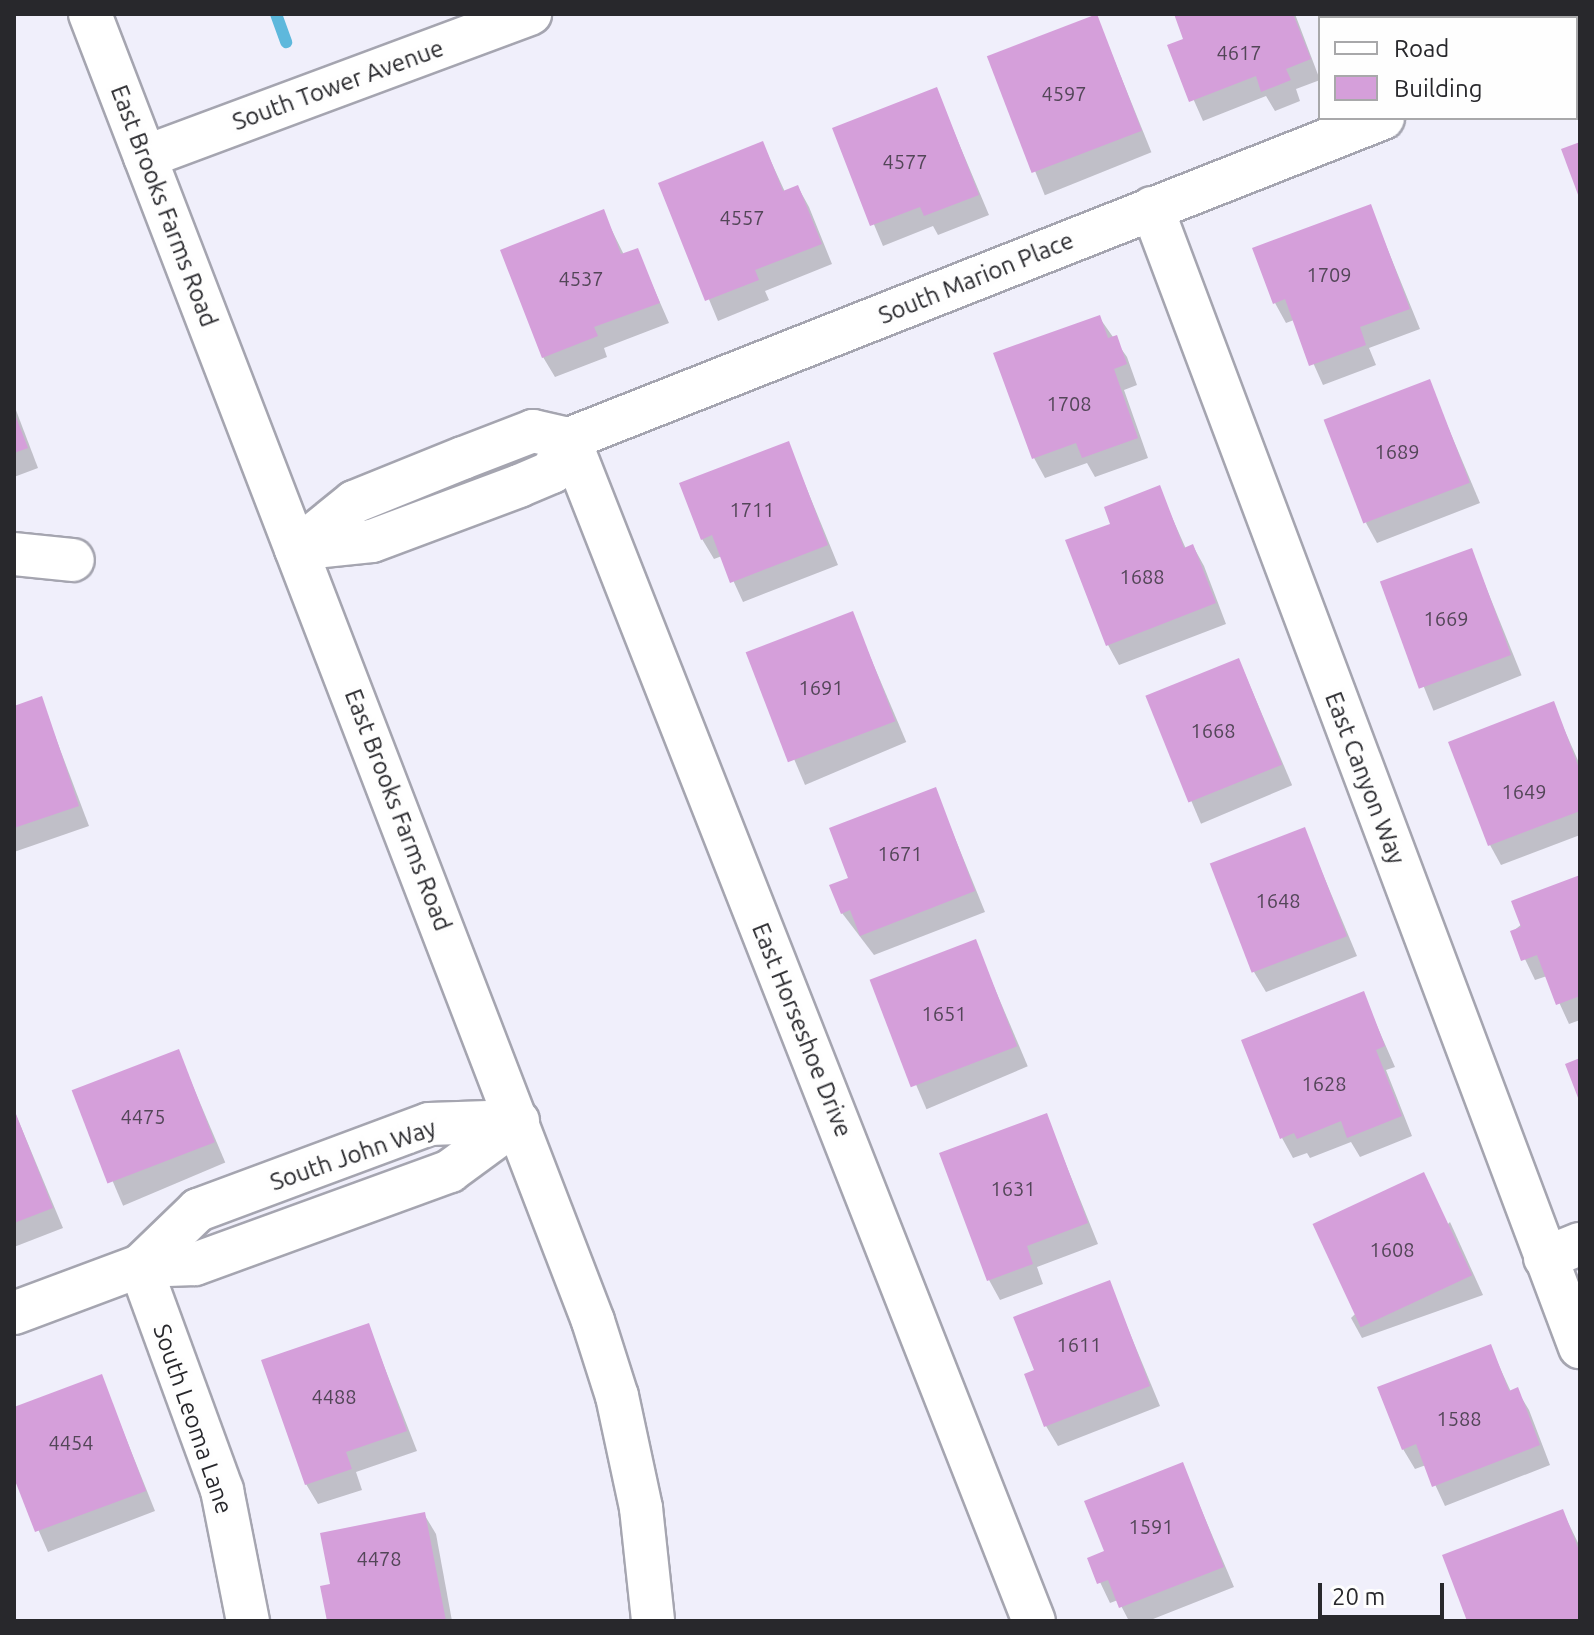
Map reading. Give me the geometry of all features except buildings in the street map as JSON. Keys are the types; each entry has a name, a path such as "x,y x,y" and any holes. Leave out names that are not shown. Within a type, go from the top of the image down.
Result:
{"street":[{"name":"East Brooks Farms Road","path":"90,14 518,1121 617,1396 641,1508 653,1621"},
{"name":"South Tower Avenue","path":"145,157 530,14"},
{"name":"South Marion Place","path":"569,439 1378,120"},
{"name":"East Canyon Way","path":"1152,208 1563,1251 1580,1347"},
{"path":"533,431 569,439 552,472 372,541 296,549 354,502 463,458 533,431"},
{"name":"East Horseshoe Drive","path":"569,439 1034,1621"},
{"path":"463,458 481,500"},
{"path":"14,554 73,560"},
{"name":"South John Way","path":"140,1266 198,1210 429,1124 518,1121"},
{"name":"South John Way","path":"14,1313 140,1266 195,1264 450,1171 518,1121"},
{"path":"326,1162 346,1210"},
{"name":"South Leoma Lane","path":"140,1266 222,1490 248,1621"}],"waterway":[{"path":"276,14 286,42"}]}
